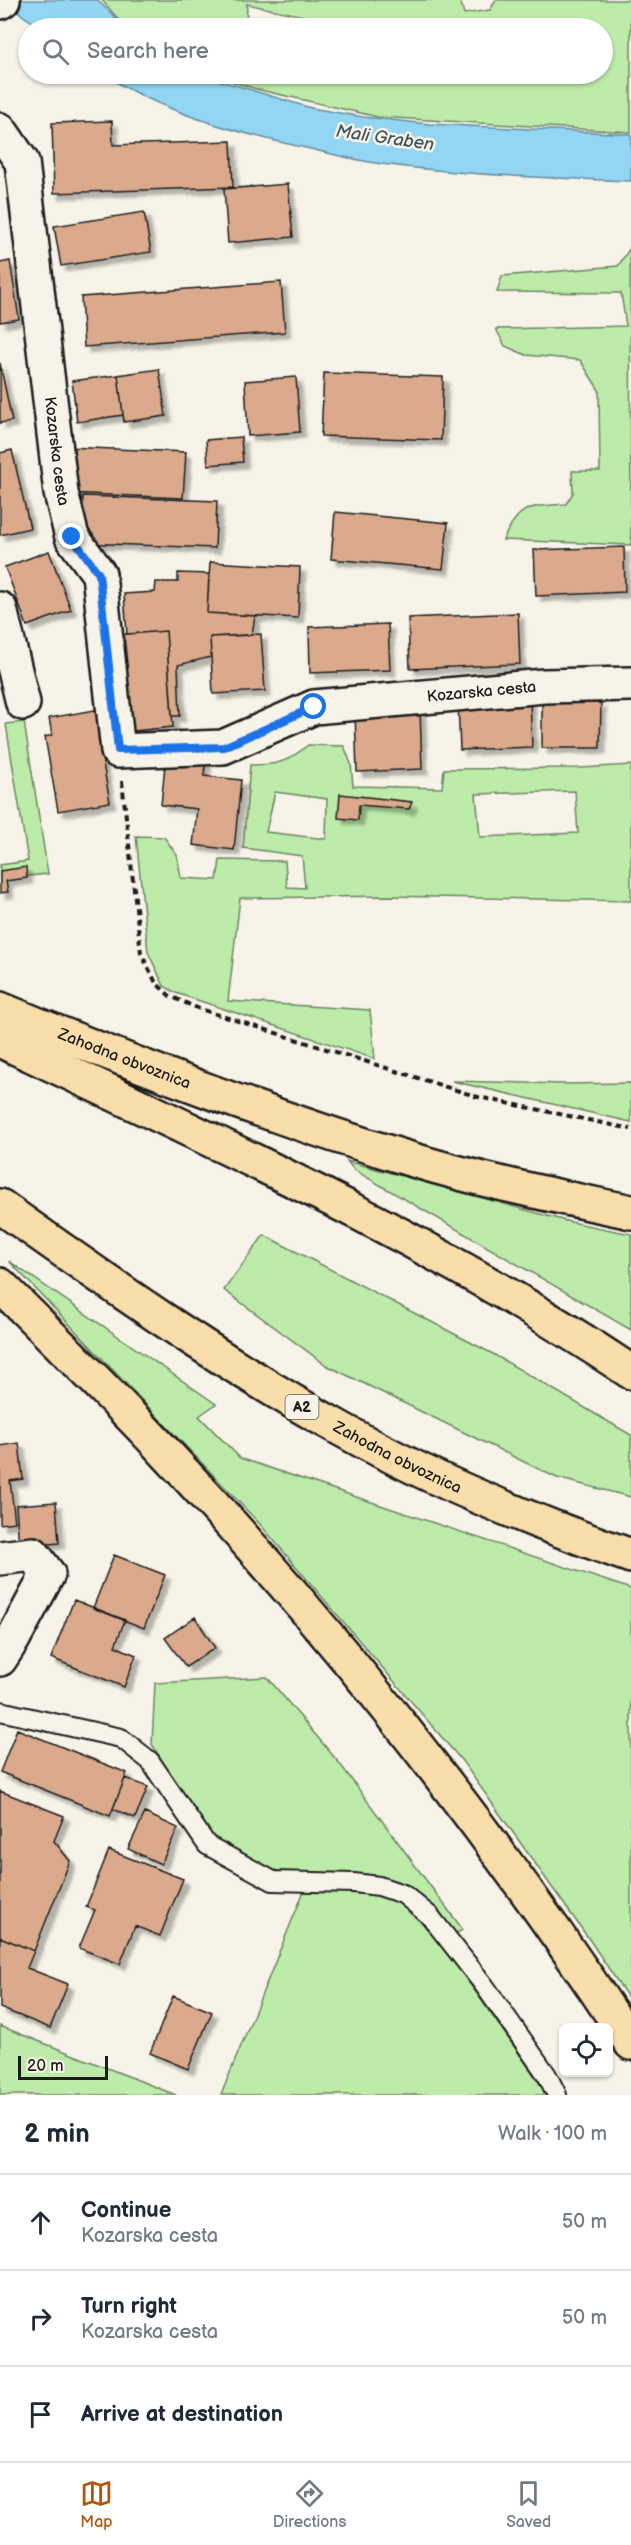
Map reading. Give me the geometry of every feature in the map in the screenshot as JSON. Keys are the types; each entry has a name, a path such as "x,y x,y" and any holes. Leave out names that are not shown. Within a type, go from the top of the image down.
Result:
{"highway":[{"name":"Zahodna obvoznica","path":"0,1009 122,1060 283,1118 411,1160 500,1184 631,1212"},
{"path":"0,1040 245,1156 380,1224 522,1302 631,1372"},
{"name":"Zahodna obvoznica","path":"0,1206 199,1345 343,1430 490,1502 563,1532 631,1556"},
{"path":"0,1285 165,1452 324,1633 474,1820 631,2043"}],"street":[{"name":"Kozarska cesta","path":"0,130 22,162 61,493 72,537 99,574 118,750 224,747 314,707 544,686 631,684"},
{"path":"0,609 23,703"},
{"path":"0,1558 33,1554 48,1574 0,1659"}],"lane":[{"path":"0,1711 121,1737 150,1761 207,1845 273,1881 354,1883 379,1886 404,1894 430,1916 484,1985 547,2074 557,2095"}],"path":[{"path":"118,750 141,953 156,983 170,996 197,1008 478,1097 631,1129"}],"green space":[{"path":"102,0 460,0 464,14 490,10 496,0 631,0 631,132 378,117 240,84 613,84 613,18 313,18 247,4 246,18 117,18"},
{"path":"630,248 631,545 503,540 515,520 527,510 534,507 566,504 573,493 572,471 600,471 599,390 580,360 526,355 505,346 496,329 626,326 621,293 497,292 502,276 618,266"},
{"path":"24,722 48,874 0,879 0,865 28,861 6,724"},
{"path":"308,745 344,746 351,764 353,786 442,788 444,769 581,768 631,765 631,901 389,896 240,898 228,1001 370,1010 375,1059 176,993 164,986 148,952 136,836 164,837 177,855 181,878 217,880 220,860 285,861 287,887 305,888 302,856 243,848 250,765 281,762","holes":["575,791 578,833 480,837 476,794","275,792 327,799 326,839 266,832"]},
{"path":"452,1081 631,1083 631,1122"},
{"path":"347,1161 566,1221 631,1234 631,1330 354,1170"},
{"path":"264,1235 493,1354 631,1435 631,1497 557,1478 326,1365 224,1290"},
{"path":"9,1261 216,1404 199,1416 240,1458 631,1589 631,2002 462,1761 259,1523"},
{"path":"267,1677 340,1764 463,1930 456,1933 435,1908 408,1885 379,1877 311,1875 273,1870 216,1841 191,1810 152,1744 155,1683"},
{"path":"351,1888 397,1899 427,1923 548,2095 221,2095 304,1891"},
{"path":"0,2026 176,2095 0,2095"}],"water":[{"path":"8,0 97,0 116,18 26,18"},
{"name":"Mali Graben","path":"120,84 231,84 311,108 363,117 429,124 631,134 631,181 475,173 382,164 272,140 221,126 172,109"}],"building":[{"path":"112,121 113,145 231,141 233,187 54,193 52,123"},
{"path":"288,184 293,237 228,243 224,189"},
{"path":"144,212 151,252 61,266 54,226"},
{"path":"10,261 19,319 0,322 0,263"},
{"path":"281,282 285,332 84,347 81,297"},
{"path":"0,363 12,421 0,423"},
{"path":"159,369 166,416 124,422 118,375"},
{"path":"324,373 443,377 441,440 321,436"},
{"path":"118,375 123,415 77,422 72,381"},
{"path":"296,377 300,432 248,436 245,381"},
{"path":"241,437 243,462 208,465 206,440"},
{"path":"65,447 186,452 183,498 63,493"},
{"path":"12,450 30,528 0,535 0,453"},
{"path":"83,496 217,501 215,548 81,543"},
{"path":"335,512 448,523 443,569 331,559"},
{"path":"624,547 625,592 536,596 534,550"},
{"path":"49,551 71,610 27,626 5,567"},
{"path":"210,562 300,567 298,618 207,613"},
{"path":"178,573 209,574 207,613 255,616 252,635 210,637 211,657 178,665 180,716 172,716 166,631 127,634 124,594 155,592 156,582 178,582"},
{"path":"518,613 520,664 410,669 408,618"},
{"path":"388,624 390,670 310,673 309,627"},
{"path":"166,631 173,727 123,732 116,635"},
{"path":"261,634 265,691 213,694 210,637"},
{"path":"530,700 532,747 460,750 458,702"},
{"path":"542,702 601,703 600,748 542,748"},
{"path":"100,709 106,746 100,747 110,802 58,811 45,737 52,735 49,718"},
{"path":"420,710 422,769 357,772 355,713"},
{"path":"166,755 206,759 204,776 241,780 234,850 193,845 197,809 161,805"},
{"path":"340,794 412,802 409,809 359,805 358,820 338,818"},
{"path":"26,867 27,878 6,881 8,892 0,893 0,871"},
{"path":"19,1443 23,1479 10,1481 15,1522 0,1524 0,1446"},
{"path":"56,1502 59,1543 19,1547 16,1505"},
{"path":"114,1555 165,1575 144,1628 93,1608"},
{"path":"74,1600 125,1620 115,1646 136,1655 124,1687 51,1658"},
{"path":"195,1617 215,1648 186,1667 165,1638"},
{"path":"17,1729 127,1773 110,1816 0,1772"},
{"path":"125,1778 148,1787 135,1818 113,1809"},
{"path":"0,1791 64,1816 54,1841 70,1861 34,1951 0,1937"},
{"path":"145,1813 178,1828 161,1864 128,1849"},
{"path":"109,1850 183,1879 160,1936 135,1926 120,1964 79,1948 95,1910 86,1907"},
{"path":"0,1937 34,1951 27,1968 68,1984 50,2028 0,2008"},
{"path":"173,1996 212,2012 188,2069 150,2053"}],"route":[{"path":"72,537 99,574 118,750 224,747 314,707"}]}
